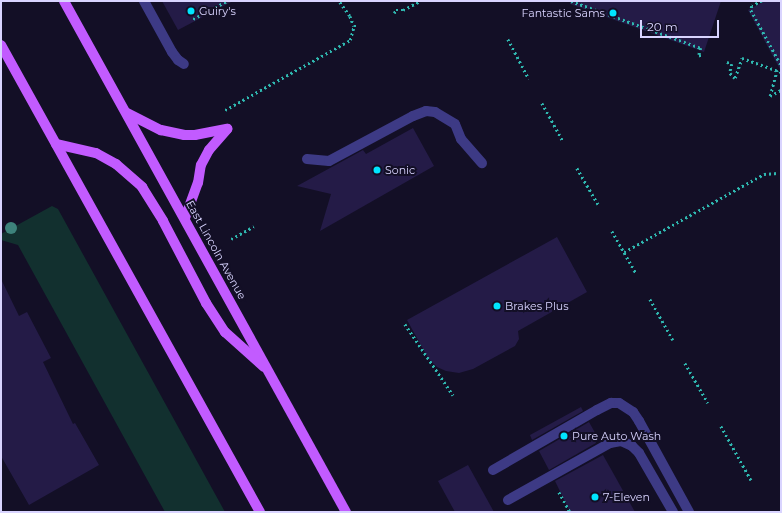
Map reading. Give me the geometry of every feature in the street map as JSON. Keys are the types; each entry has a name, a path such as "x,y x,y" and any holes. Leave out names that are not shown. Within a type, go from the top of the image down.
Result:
{"main road":[{"name":"East Lincoln Avenue","path":"64,1 346,512"},
{"path":"1,45 260,512"},
{"path":"127,113 161,130 184,135 195,135 227,129 209,150 201,165 198,183 185,218"},
{"path":"56,144 96,153 116,164 142,187 163,220 206,303 225,332 270,372"}],"lane":[{"path":"144,1 172,52 178,60 184,64"},
{"path":"307,159 329,161 413,116 426,111 435,112 455,124 461,139 482,163"},
{"path":"492,470 597,410 611,403 619,403 633,412 639,421 689,512"},
{"path":"508,500 610,443 621,441 632,446 639,453 672,512"}],"path":[{"path":"193,19 227,1"},
{"path":"394,13 396,10 403,10 420,1"},
{"path":"571,1 701,48 699,55 702,56"},
{"path":"762,1 752,6 751,10 781,65"},
{"path":"219,113 350,40 356,26 340,2"},
{"path":"508,39 529,79"},
{"path":"727,62 732,64 730,73 731,76 735,78 742,58 781,72"},
{"path":"778,70 770,96 781,90"},
{"path":"542,103 563,141"},
{"path":"578,168 598,204"},
{"path":"624,252 764,174 778,173"},
{"path":"231,239 254,226"},
{"path":"612,231 636,273"},
{"path":"650,299 674,340"},
{"path":"405,324 453,395"},
{"path":"686,363 708,403"},
{"path":"721,426 751,480"},
{"path":"556,487 570,512"}],"green space":[{"path":"52,206 58,209 225,512 165,512 18,245 1,240 1,234"}],"building":[{"name":"Guiry's","path":"162,1 233,1 178,30"},
{"path":"570,1 721,1 704,52 570,4"},
{"path":"765,1 781,1 781,71 748,10"},
{"name":"Sonic","path":"413,128 434,166 320,231 331,194 297,186 363,150 366,154"},
{"name":"Brakes Plus","path":"557,237 587,292 518,331 519,339 515,346 473,369 459,373 446,371 437,367 428,358 407,320"},
{"path":"1,279 19,316 27,312 51,358 43,362 73,424 75,423 99,465 29,505 1,456"},
{"path":"581,407 583,411 532,440 530,435"},
{"path":"589,422 598,438 595,440 596,443 549,470 539,451"},
{"name":"7-Eleven","path":"603,455 635,512 570,512 555,481"},
{"path":"468,465 494,512 455,512 438,481"}],"place":[{"name":"Guiry's","path":"191,11"},
{"name":"Fantastic Sams","path":"613,13"},
{"name":"Sonic","path":"377,170"},
{"name":"Brakes Plus","path":"497,306"},
{"name":"Pure Auto Wash","path":"564,436"},
{"name":"7-Eleven","path":"595,497"}]}
